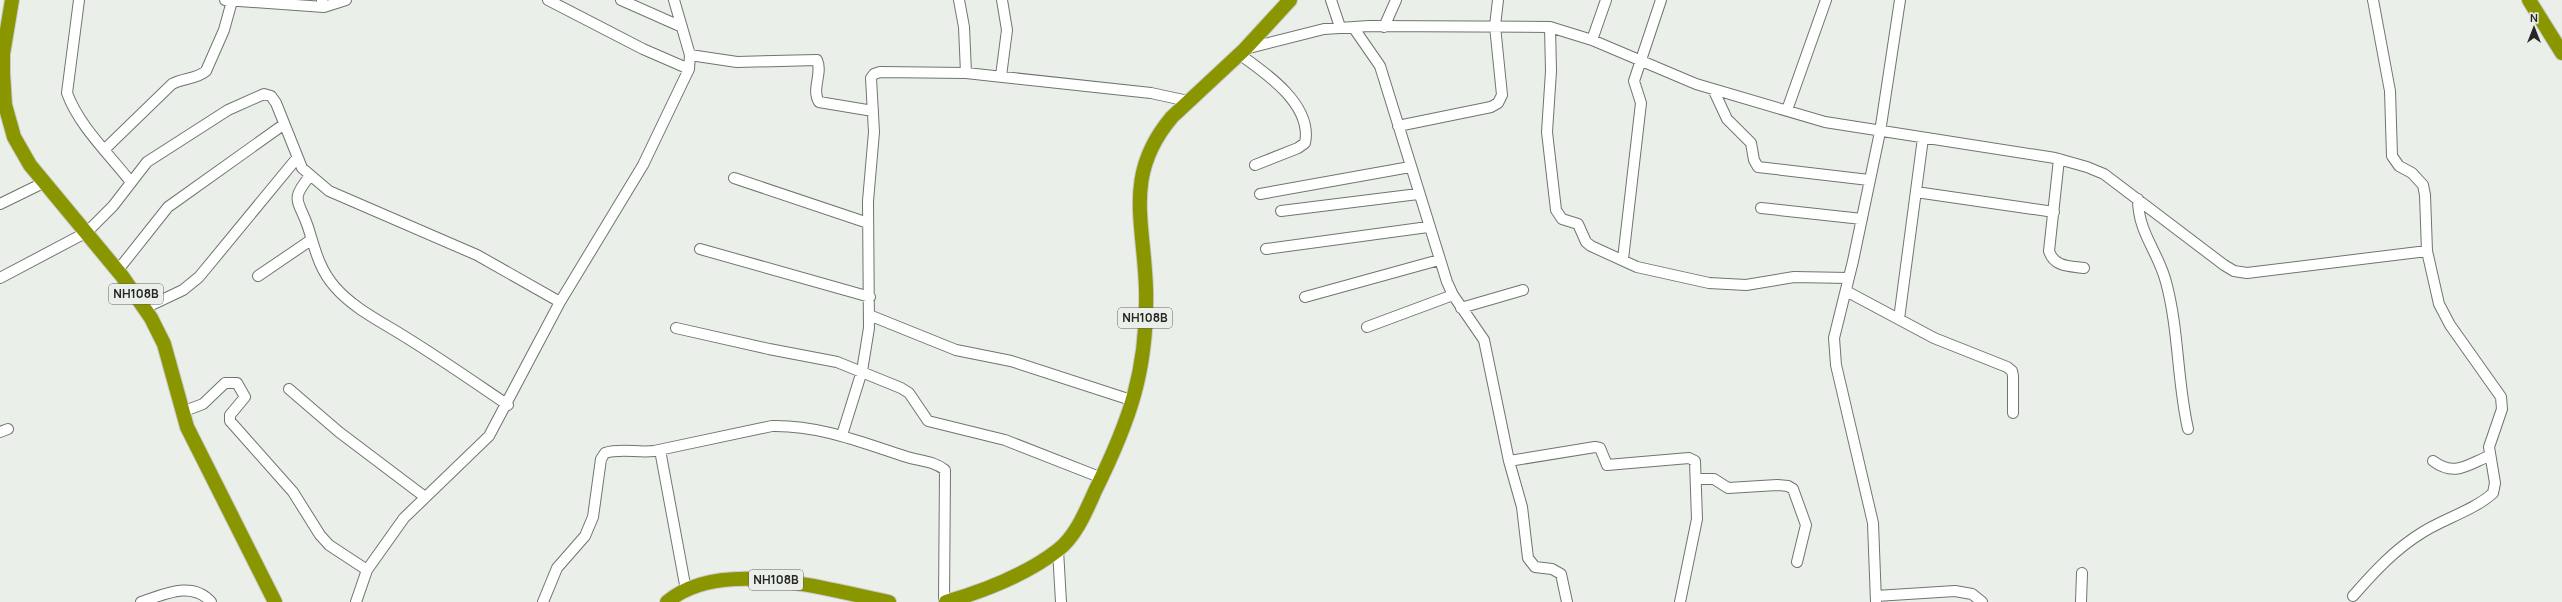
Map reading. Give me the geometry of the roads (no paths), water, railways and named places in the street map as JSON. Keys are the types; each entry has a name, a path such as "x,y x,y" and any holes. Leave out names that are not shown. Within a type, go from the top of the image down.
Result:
{"highway":[{"name":"NH108B","path":"12,0 4,28 1,74 5,105 14,137 22,152 118,270 145,308 164,344 187,427 275,602"},
{"name":"NH108B","path":"945,602 1003,580 1058,550 1077,525 1102,478 1127,423 1134,401 1142,363 1146,309 1139,192 1141,175 1146,157 1161,129 1188,101 1242,52 1290,0"},
{"path":"2529,0 2562,53"},
{"name":"NH108B","path":"667,602 686,590 712,582 760,580 808,584 858,599 888,602"}],"street":[{"path":"79,0 67,93 71,104 130,181"},
{"path":"105,148 172,84 181,79 201,76 206,71 224,30 228,0 323,4 346,0"},
{"path":"548,0 643,49 689,69"},
{"path":"621,0 682,27"},
{"path":"356,602 368,570 404,518 485,440 508,405 560,302 633,184 689,69 690,55 674,0"},
{"path":"959,0 964,27 966,73"},
{"path":"1001,76 1007,30 1002,0"},
{"path":"1331,0 1340,27"},
{"path":"1384,27 1396,0"},
{"path":"1398,126 1491,107 1498,103 1502,95 1502,84 1495,26 1498,0"},
{"path":"1592,40 1606,0"},
{"path":"1623,259 1641,102 1634,85 1640,61 1661,0"},
{"path":"1787,110 1826,0"},
{"path":"1900,0 1880,132 1849,278 1835,328 1835,353 1873,523 1876,599 1955,591 1972,594 1982,602"},
{"path":"2352,596 2396,550 2423,532 2493,492 2495,483 2489,456 2490,441 2502,409 2501,397 2443,314 2427,251 2425,194 2423,185 2415,176 2399,166 2392,156 2390,92 2373,0"},
{"path":"1242,52 1315,30 1340,27 1550,27 1592,40 1640,61 1713,89 1825,122 1880,132 2058,159 2088,167 2104,174 2234,271 2247,273 2427,251"},
{"path":"1353,27 1372,51 1380,66 1428,227 1453,295 1484,340 1509,461 1522,507 1528,558 1535,568 1552,569 1561,574 1567,602"},
{"path":"1550,27 1551,71 1547,132 1556,210 1562,219 1578,224 1586,242 1591,246 1647,270 1708,283 1735,285 1794,276 1849,278"},
{"path":"1242,52 1271,76 1287,92 1297,108 1307,134 1305,143 1298,148 1255,164"},
{"path":"690,55 737,62 817,60 819,68 816,91 819,102 873,111"},
{"path":"842,435 862,371 869,315 868,223 874,132 870,83 874,74 880,72 966,73 1001,76 1151,93 1188,101"},
{"path":"1713,89 1727,119 1751,143 1754,160 1758,167 1869,180"},
{"path":"0,278 87,232 113,206 130,181 147,162 254,97 264,94 271,96 276,103 283,125 302,168 329,191 477,255 560,302"},
{"path":"118,270 168,208 283,125"},
{"path":"1899,320 1923,138"},
{"path":"145,308 183,290 198,278 297,158"},
{"path":"2058,159 2049,251 2051,258 2057,264 2084,268"},
{"path":"1260,194 1410,167"},
{"path":"310,176 300,187 296,198 321,267 343,295 508,405"},
{"path":"734,178 868,223"},
{"path":"0,204 45,182"},
{"path":"1916,192 2054,212"},
{"path":"1281,211 1418,194"},
{"path":"2138,199 2138,215 2142,229 2166,282 2177,348 2182,402 2188,429"},
{"path":"1761,208 1862,219"},
{"path":"1266,249 1428,227"},
{"path":"258,276 312,240"},
{"path":"700,249 870,297"},
{"path":"1305,297 1439,260"},
{"path":"1461,308 1523,290"},
{"path":"1846,291 1899,320 1960,350 2007,367 2012,371 2013,376 2012,413"},
{"path":"1367,327 1453,295"},
{"path":"869,315 962,352 1011,360 1134,401"},
{"path":"676,328 769,349 822,358 862,371 909,394 928,421 1006,440 1102,478"},
{"path":"182,412 204,404 225,383 237,383 245,397 230,414 230,421 293,492 320,535 329,545 368,570"},
{"path":"289,388 338,432 425,497"},
{"path":"543,602 557,568 585,536 593,517 601,459 605,453 612,450 637,453 660,450 772,426 786,426 842,435 912,459 939,465 945,470 945,602"},
{"path":"1509,461 1595,447 1600,448 1603,452 1607,465 1689,458 1697,465 1695,533 1680,602"},
{"path":"660,450 686,590"},
{"path":"2433,461 2446,469 2452,470 2489,456"},
{"path":"1697,479 1714,479 1728,488 1777,485 1788,486 1793,489 1806,525 1797,562"},
{"path":"1058,550 1061,602"},
{"path":"2081,602 2082,573"},
{"path":"141,602 176,590 196,591 211,602"}]}
